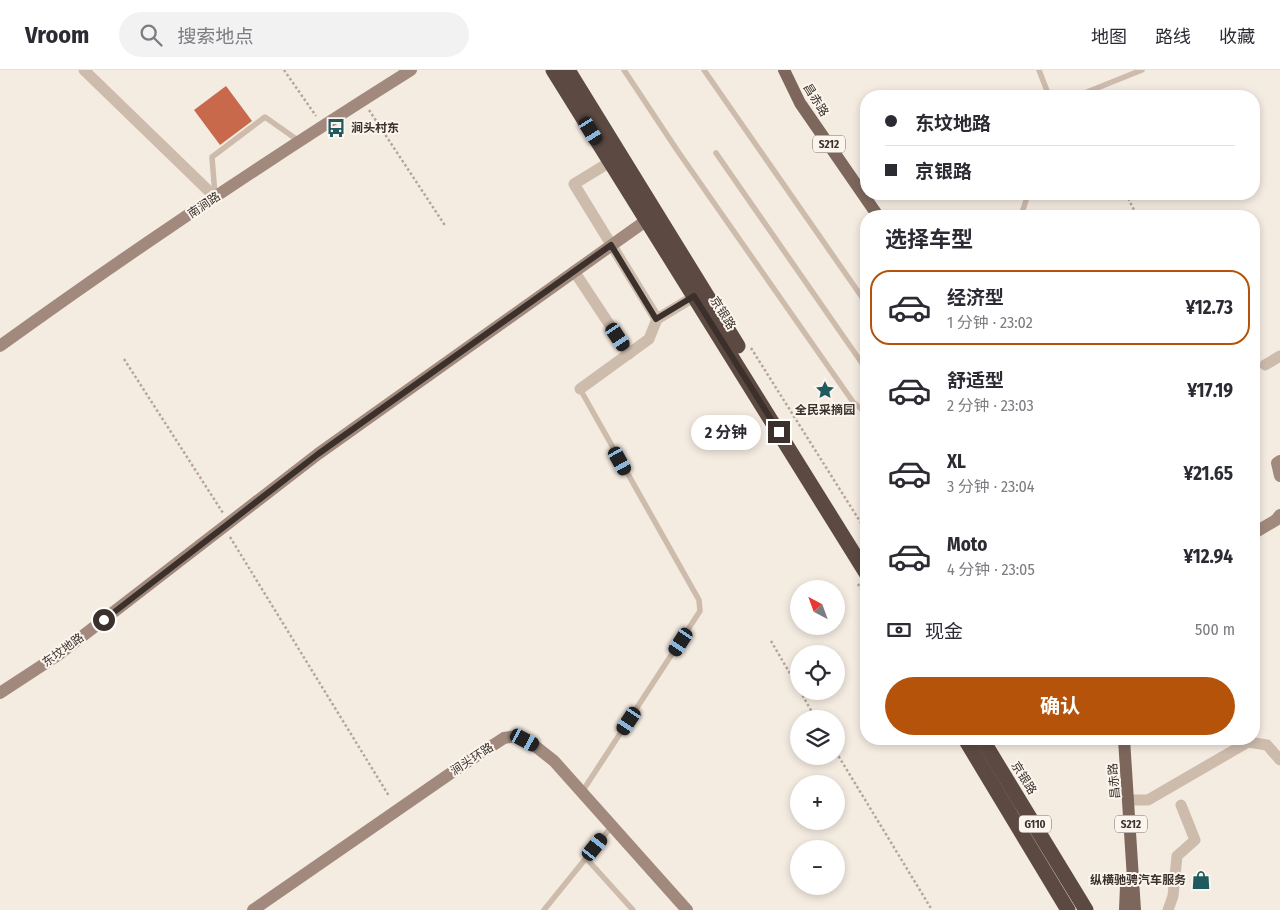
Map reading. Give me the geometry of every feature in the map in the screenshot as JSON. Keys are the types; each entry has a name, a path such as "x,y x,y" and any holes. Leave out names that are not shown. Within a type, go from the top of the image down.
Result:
{"highway":[{"name":"京银路","path":"553,70 610,162 652,217 860,542"},
{"name":"京银路","path":"568,70 652,217 694,296 830,494"},
{"name":"京银路","path":"850,525 860,555"},
{"name":"G110","path":"969,745 1068,910"},
{"name":"京银路","path":"986,745 1086,910"}],"main road":[{"name":"昌赤路","path":"784,70 800,103 860,190"},
{"name":"昌赤路","path":"1118,745 1126,893 1125,910"},
{"name":"昌赤路","path":"1124,745 1135,910"}],"street":[{"path":"84,70 215,197"},
{"name":"南涧路","path":"0,346 79,289 215,197 411,70"},
{"path":"610,162 574,184 656,319"},
{"name":"东坟地路","path":"0,693 58,655 318,454 652,217"},
{"path":"574,271 629,354"},
{"path":"580,388 649,340 656,319 694,296"},
{"path":"1265,365 1280,356"},
{"path":"1280,461 1276,463 1280,476"},
{"path":"1260,529 1276,520 1280,515"},
{"name":"涧头环路","path":"253,910 504,738 516,736 535,746 554,761 688,910"},
{"path":"1260,744 1267,745 1280,760"},
{"path":"1129,800 1148,800 1243,745"},
{"path":"1168,910 1173,896 1178,856 1195,840 1181,806"}],"lane":[{"path":"624,70 676,150 852,402 860,408"},
{"path":"704,70 860,294"},
{"path":"1039,70 1047,90"},
{"path":"1092,90 1142,70"},
{"path":"215,197 212,157 265,117 299,141"},
{"path":"716,153 860,360"},
{"path":"580,388 699,600 700,611 582,792"},
{"path":"544,910 612,826"},
{"path":"586,858 633,910"}],"path":[{"path":"284,70 323,126"},
{"path":"363,100 446,227"},
{"path":"124,359 226,524 389,796"},
{"path":"830,494 850,525 860,529"},
{"path":"771,641 790,674"},
{"path":"844,765 932,910"}],"building":[{"path":"226,86 252,121 220,145 194,110"}],"place":[{"name":"涧头村东","path":"336,128"},
{"name":"全民采摘园","path":"825,390"},
{"name":"纵横驰骋汽车服务","path":"1201,880"}],"route":[{"path":"104,620 318,454 611,245 656,319 694,296 779,432"}]}
